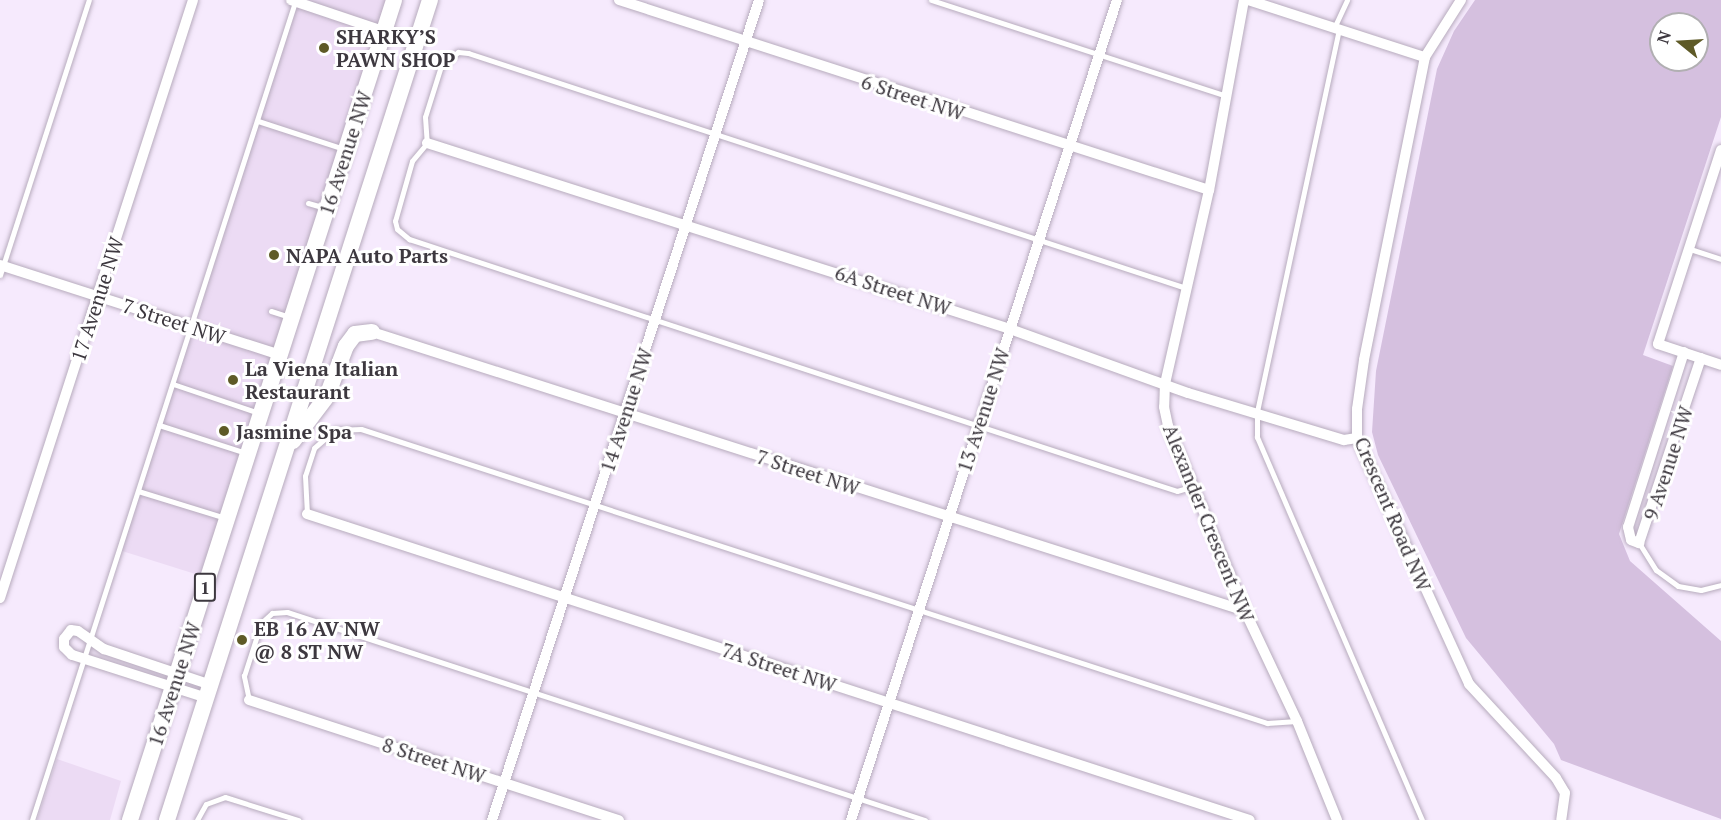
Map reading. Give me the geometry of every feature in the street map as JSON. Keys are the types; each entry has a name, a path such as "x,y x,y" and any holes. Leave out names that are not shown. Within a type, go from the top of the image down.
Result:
{"highway":[{"name":"16 Avenue NW","path":"130,820 394,0"},
{"name":"16 Avenue NW","path":"167,820 430,0"},
{"path":"286,448 327,396 346,346 355,334 372,332"}],"street":[{"name":"17 Avenue NW","path":"0,598 194,0"},
{"path":"294,0 416,42"},
{"name":"6 Street NW","path":"619,0 1069,147 1209,190"},
{"name":"14 Avenue NW","path":"492,820 759,0"},
{"name":"13 Avenue NW","path":"851,820 1117,0"},
{"path":"1246,0 1425,57"},
{"name":"Alexander Crescent NW","path":"1246,0 1224,95 1209,190 1165,383 1168,426 1245,611 1297,721 1337,820"},
{"name":"Crescent Road NW","path":"1461,0 1425,57 1364,360 1357,409 1358,438 1469,684 1556,778 1565,793 1561,820"},
{"name":"6A Street NW","path":"427,143 687,223 1010,328 1257,413 1344,440 1358,438"},
{"path":"1720,154 1658,344 1721,365"},
{"name":"7 Street NW","path":"1,268 280,355"},
{"name":"7 Street NW","path":"372,332 1245,611"},
{"name":"9 Avenue NW","path":"1684,352 1628,527 1631,540 1639,543 1701,358"},
{"name":"7A Street NW","path":"307,514 1250,820"},
{"path":"175,680 104,649 75,630 64,639 69,653 84,659 175,680 209,691"},
{"name":"8 Street NW","path":"249,700 619,820"},
{"path":"1209,820 1213,808"}],"lane":[{"path":"1,268 89,0"},
{"path":"32,820 258,121 294,0"},
{"path":"931,0 1224,95"},
{"path":"1347,0 1336,28 1257,413 1257,437 1422,820"},
{"path":"1187,288 458,52 441,66 425,117 427,143 416,153 396,211 395,221 402,234 656,319 1177,490 1194,485"},
{"path":"258,121 346,149"},
{"path":"308,203 328,208"},
{"path":"1690,249 1721,259"},
{"path":"271,311 291,318"},
{"path":"173,384 261,413"},
{"path":"159,425 248,453"},
{"path":"307,514 305,476 314,448 335,430 361,429 1267,723 1297,721"},
{"path":"138,491 227,519"},
{"path":"1639,543 1656,570 1678,585 1701,590 1721,585"},
{"path":"249,700 244,676 261,623 277,612 534,691 925,820"},
{"path":"197,820 206,804 225,797 298,820"}],"shaded area":[{"path":"296,0 394,0 208,578 119,550"},
{"path":"1475,0 1721,0 1721,117 1643,355 1673,366 1619,534 1630,561 1721,641 1721,819 1561,760 1554,744 1466,638 1378,455 1372,432 1376,371 1437,69 1454,31"},
{"path":"57,759 121,781 110,820 37,820"}],"place":[{"name":"SHARKY’S PAWN SHOP","path":"324,48"},
{"name":"NAPA Auto Parts","path":"274,255"},
{"name":"La Viena Italian Restaurant","path":"233,380"},
{"name":"Jasmine Spa","path":"224,431"},
{"name":"EB 16 AV NW @ 8 ST NW","path":"242,640"}]}
